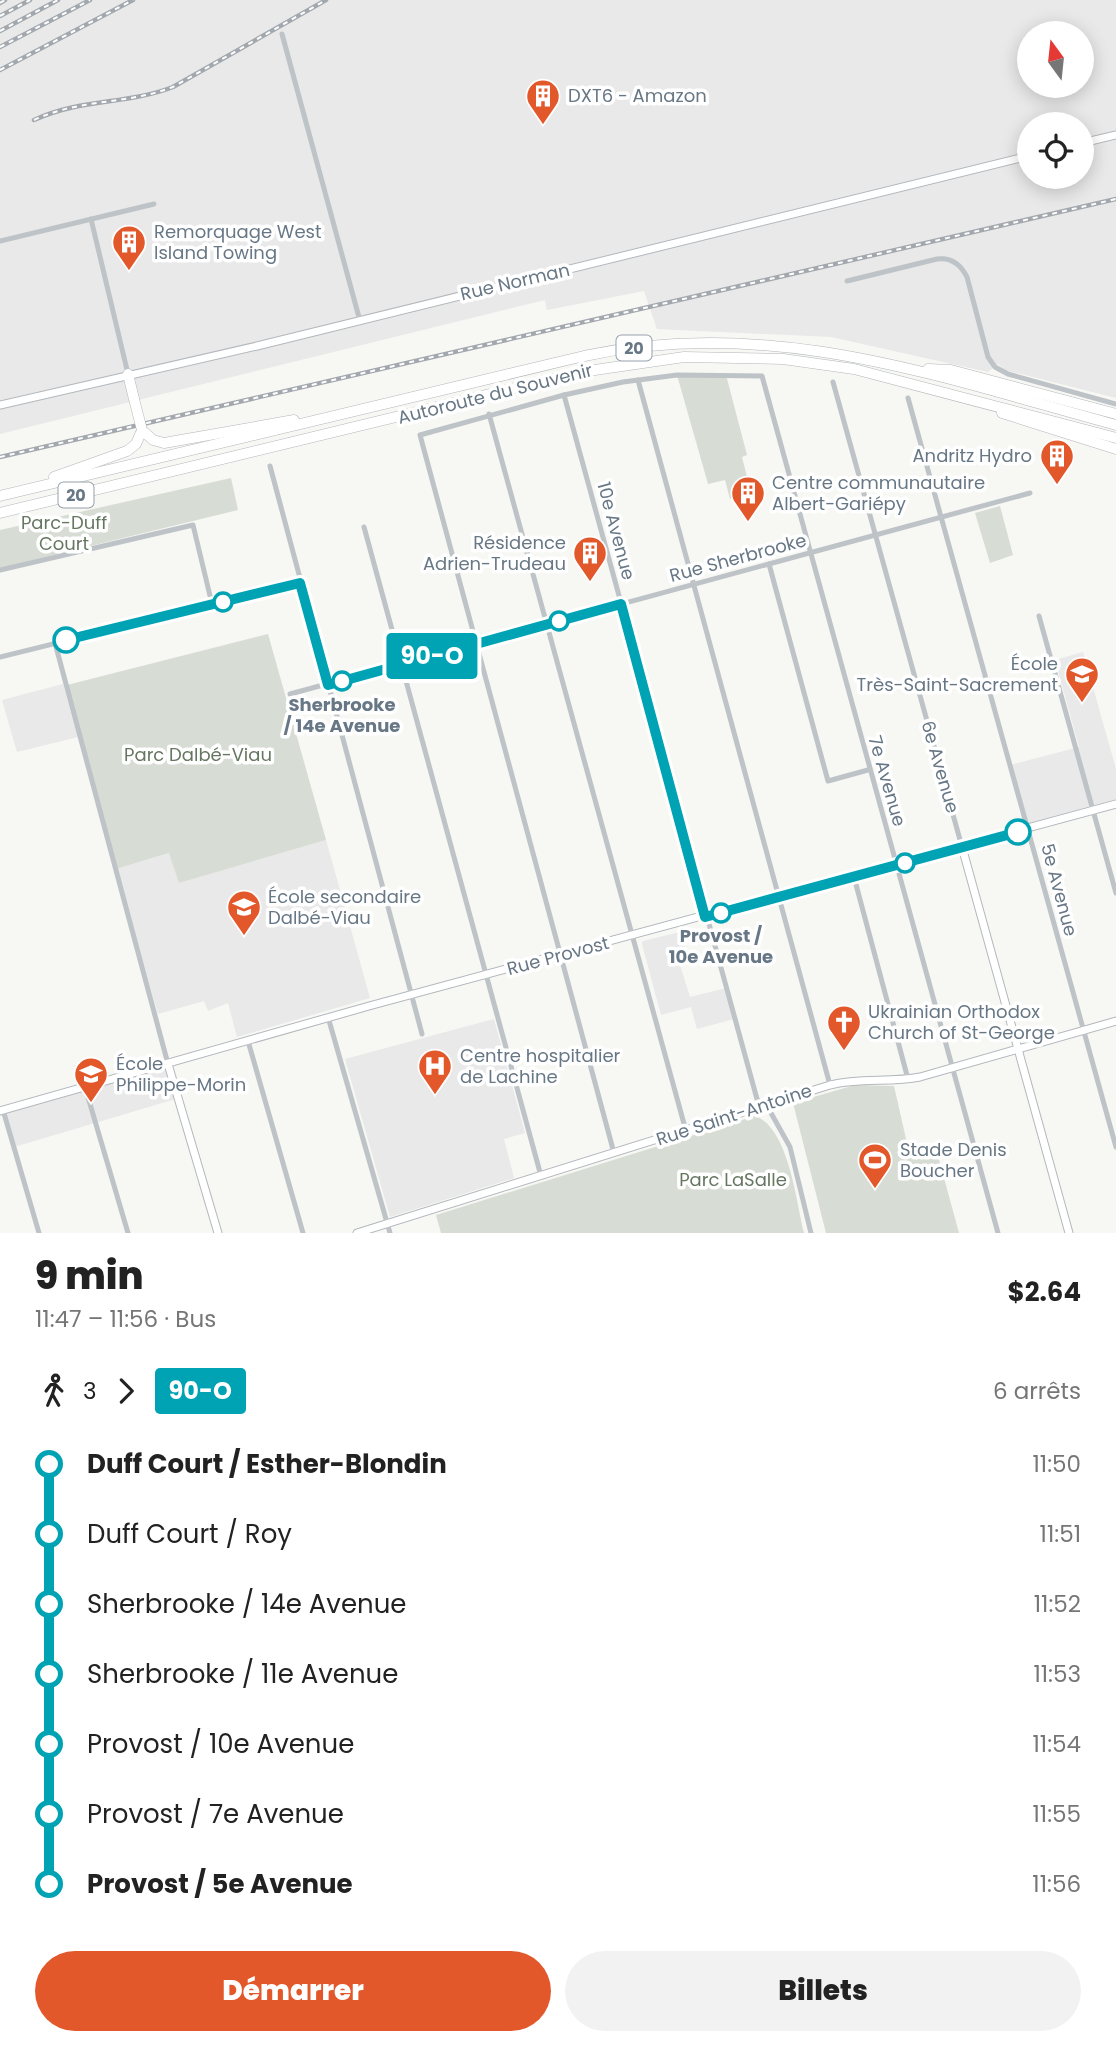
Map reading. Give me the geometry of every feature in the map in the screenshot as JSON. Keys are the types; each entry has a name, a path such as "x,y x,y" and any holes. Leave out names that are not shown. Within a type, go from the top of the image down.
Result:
{"highway":[{"name":"Autoroute du Souvenir","path":"0,496 584,356 669,344 789,346 844,354 909,368 1116,425"},
{"name":"Autoroute du Souvenir","path":"0,513 581,372 652,360 715,356 795,360 868,372 1116,438"},
{"path":"909,368 951,370 1116,414"},
{"path":"128,374 142,432 157,442 363,409"},
{"path":"949,393 1041,428 1116,449"},
{"path":"11,493 127,451 142,432"}],"street":[{"path":"282,34 360,321"},
{"path":"1094,140 1116,135"},
{"name":"Rue Norman","path":"0,405 360,321 1017,159"},
{"path":"0,241 154,204"},
{"path":"91,219 128,374"},
{"path":"847,281 940,258 949,259 962,268 967,277 988,357 995,367 1008,374 1116,404"},
{"name":"7e Avenue","path":"638,380 677,375 762,376 868,770 897,865 998,1233"},
{"path":"614,1153 419,440 424,433 564,395 638,380 830,1085"},
{"name":"6e Avenue","path":"833,382 1069,1233"},
{"name":"10e Avenue","path":"564,395 757,1099 762,1107 771,1113 790,1147 811,1233"},
{"name":"5e Avenue","path":"908,398 1116,1147"},
{"path":"489,414 686,1131"},
{"path":"270,466 422,1034"},
{"name":"Rue Sherbrooke","path":"290,694 1030,493"},
{"path":"0,570 193,525 212,604"},
{"path":"364,527 541,1176"},
{"path":"769,564 828,781 868,770"},
{"path":"0,657 300,583"},
{"path":"1039,616 1116,894"},
{"path":"55,643 168,1064 218,1233"},
{"name":"Rue Provost","path":"2,1111 328,1017 854,877 1116,804"},
{"path":"854,877 908,1079"},
{"path":"328,1017 390,1233"},
{"name":"Rue Saint-Antoine","path":"357,1233 830,1085 858,1079 908,1079 1116,1021"},
{"path":"248,1041 303,1233"},
{"path":"85,1087 128,1233"},
{"path":"2,1111 38,1233"}],"shaded area":[{"path":"0,0 1116,0 1116,398 1005,370 998,364 988,372 831,337 657,329 644,291 547,310 545,300 0,434"},
{"name":"École Très-Saint-Sacrement","path":"1083,652 1116,769 1116,804 1028,829 1010,765 1079,747 1055,660"},
{"path":"63,684 78,737 17,752 2,700"},
{"name":"École secondaire Dalbé-Viau","path":"326,840 370,998 237,1037 228,1003 208,1011 204,1001 158,1014 116,869 170,853 179,883"},
{"path":"680,932 689,959 679,962 690,997 726,988 734,1019 697,1029 691,1007 661,1015 642,944 643,941"},
{"name":"Centre hospitalier de Lachine","path":"494,1019 525,1133 504,1139 514,1178 390,1217 345,1059"},
{"name":"École Philippe-Morin","path":"168,1064 179,1098 14,1147 3,1110"}],"green space":[{"path":"677,375 726,375 747,455 742,457 751,493 730,499 725,480 708,484"},
{"name":"Parc-Duff Court","path":"231,478 238,510 0,568 0,530"},
{"path":"1000,506 1013,555 990,563 975,513"},
{"name":"Parc Dalbé-Viau","path":"268,634 326,840 179,883 169,853 116,869 67,685"},
{"name":"Parc LaSalle","path":"855,1085 894,1086 909,1152 935,1145 959,1233 826,1233 793,1103"},
{"name":"Parc LaSalle","path":"755,1116 767,1123 783,1150 804,1233 441,1233 436,1215"}],"railway":[{"path":"0,3 5,0"},
{"path":"0,16 30,0"},
{"path":"0,31 58,0"},
{"path":"0,47 90,0"},
{"path":"0,70 133,0"},
{"path":"34,120 69,108 138,97 173,87 326,0"},
{"path":"0,457 1116,199"}],"bus line":[{"name":"90-O","path":"66,640 300,583 328,685 621,604 705,917 1018,832"}],"place":[{"name":"DXT6 - Amazon","path":"543,126"},
{"name":"Remorquage West Island Towing","path":"129,272"},
{"name":"Andritz Hydro","path":"1057,486"},
{"name":"Centre communautaire Albert-Gariépy","path":"748,523"},
{"name":"Résidence Adrien-Trudeau","path":"590,583"},
{"name":"Sherbrooke / 14e Avenue","path":"342,681"},
{"name":"École Très-Saint-Sacrement","path":"1082,704"},
{"name":"Provost / 10e Avenue","path":"721,913"},
{"name":"École secondaire Dalbé-Viau","path":"244,937"},
{"name":"Ukrainian Orthodox Church of St-George","path":"844,1052"},
{"name":"Centre hospitalier de Lachine","path":"435,1096"},
{"name":"École Philippe-Morin","path":"91,1104"},
{"name":"Stade Denis Boucher","path":"875,1190"}]}
